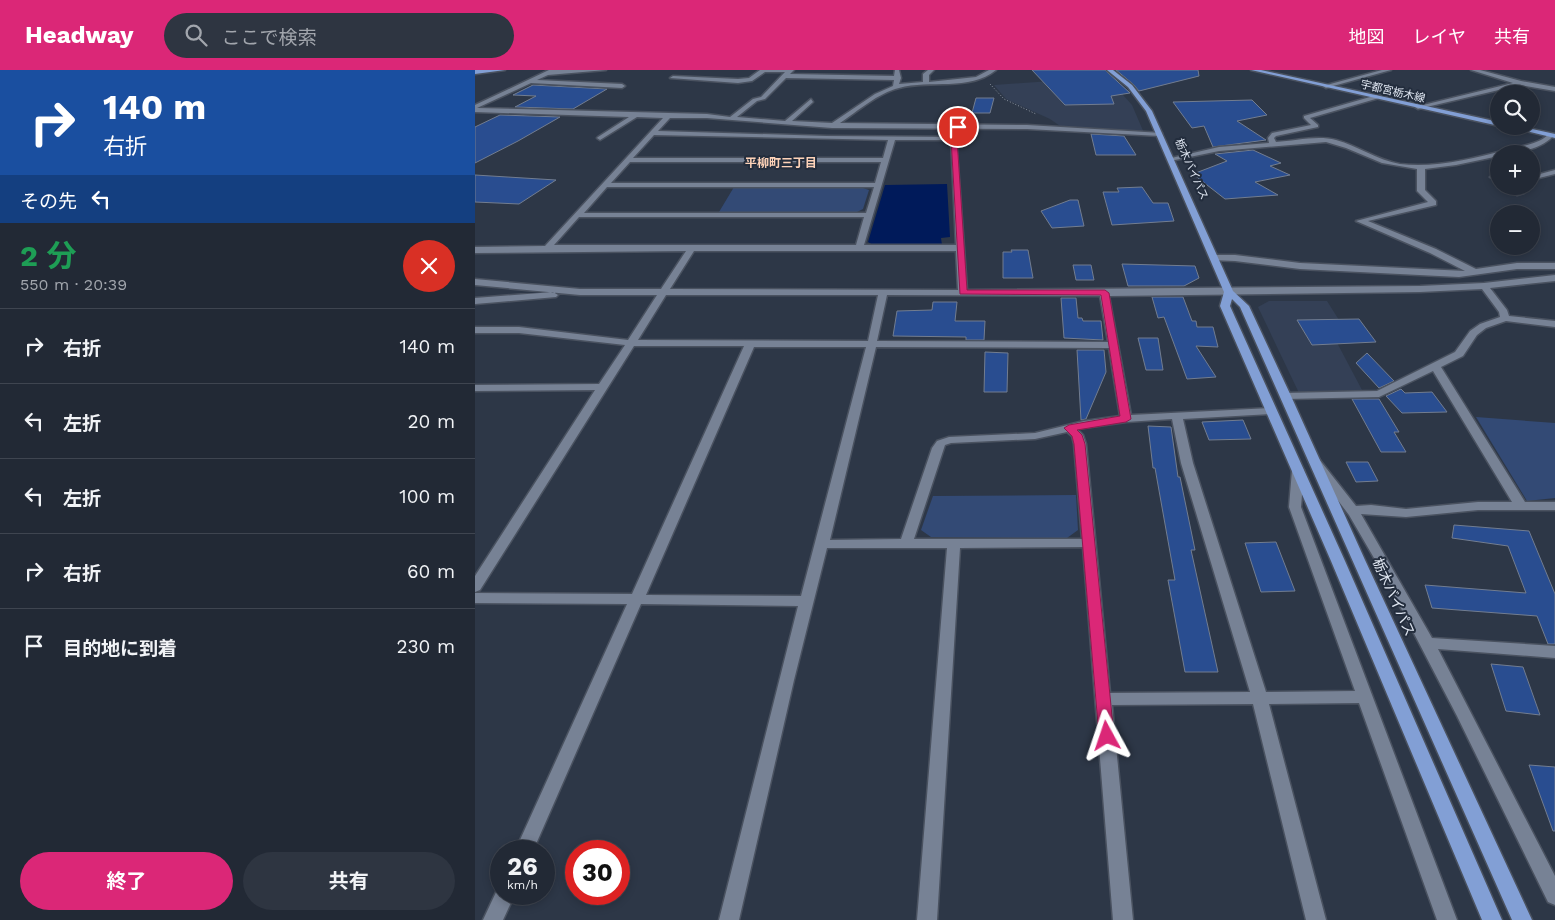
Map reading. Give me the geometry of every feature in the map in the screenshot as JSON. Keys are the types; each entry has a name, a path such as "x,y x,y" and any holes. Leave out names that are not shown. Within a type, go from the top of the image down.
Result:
{"main road":[{"path":"475,72 502,70"},
{"name":"栃木バイパス","path":"1111,70 1140,98 1160,134 1229,292 1244,306 1522,920"},
{"name":"宇都宮栃木線","path":"1253,70 1490,122"},
{"path":"1540,133 1553,136"},
{"name":"栃木バイパス","path":"1229,292 1225,306 1298,470 1492,920"}],"street":[{"path":"475,108 553,70"},
{"path":"546,74 603,70"},
{"path":"673,78 750,80 764,70 846,77 898,78"},
{"path":"846,77 847,70"},
{"path":"897,70 897,86"},
{"path":"926,83 926,74 931,70"},
{"path":"827,138 833,124 877,95 897,86 960,81 981,77 993,70"},
{"path":"1326,86 1388,70"},
{"path":"1473,70 1520,83 1555,89"},
{"path":"1483,73 1501,71"},
{"path":"732,118 755,100 763,98 773,90 772,88 789,72"},
{"path":"529,81 622,86"},
{"path":"1418,107 1520,83"},
{"path":"1273,145 1271,138 1274,134 1316,126 1306,118 1377,97"},
{"path":"786,122 811,101"},
{"path":"475,108 833,124 1061,129 1160,134"},
{"path":"600,138 637,114"},
{"path":"547,248 668,116"},
{"path":"958,127 957,136 954,138 963,292"},
{"path":"652,133 827,138 954,138"},
{"path":"1533,145 1544,142 1553,136"},
{"path":"859,248 892,138"},
{"path":"1170,159 1219,149 1326,140 1338,141 1383,161 1421,169 1490,156"},
{"path":"628,160 885,160"},
{"path":"1421,169 1421,191 1433,203 1360,221 1433,251 1476,272 1489,285 1505,318"},
{"path":"1540,176 1555,172"},
{"path":"605,185 877,185"},
{"path":"578,215 868,215"},
{"path":"475,250 547,248 961,248"},
{"path":"475,587 601,387 632,343 691,249"},
{"path":"1214,258 1235,258 1300,266 1451,274 1517,266 1555,266"},
{"path":"475,301 580,292 1105,293 1342,291 1489,285 1555,278"},
{"path":"475,282 580,292"},
{"path":"729,920 807,601 823,544 883,292"},
{"path":"1105,293 1126,419"},
{"path":"1286,396 1379,394 1459,354 1473,333 1483,326 1505,318 1555,324"},
{"path":"475,330 519,330 632,343 1113,345"},
{"path":"529,840 751,344"},
{"path":"1435,366 1521,506"},
{"path":"475,388 601,387"},
{"path":"906,544 938,448 941,443 949,440 1035,436 1069,428 1126,419 1271,411"},
{"path":"1177,415 1187,462 1259,698 1316,920"},
{"path":"1069,428 1077,435 1080,444 1123,920"},
{"path":"1315,462 1335,484 1379,554 1428,643 1555,896"},
{"path":"1298,470 1295,507 1447,920"},
{"path":"1352,510 1371,509 1406,513 1455,507 1555,506"},
{"path":"823,544 1088,544"},
{"path":"927,920 954,544"},
{"path":"475,598 807,601"},
{"path":"1428,643 1555,652"},
{"path":"1103,699 1364,697"},
{"path":"493,920 500,905"}],"path":[{"path":"981,77 997,90 1004,99 1052,121 1061,129"}],"shaded area":[{"path":"1107,77 1132,105 1144,133 1063,128 1050,119 1006,99 994,85"},
{"path":"947,184 950,237 941,238 942,245 873,245 868,242 885,185"},
{"path":"734,187 863,188 869,190 863,209 855,213 719,212"},
{"path":"1269,301 1327,301 1339,320 1325,320 1362,390 1299,393 1258,307"},
{"path":"1476,417 1555,423 1555,498 1527,501"},
{"path":"1076,495 1078,530 1067,538 931,537 921,530 933,496"}],"building":[{"path":"1032,70 1105,70 1130,93 1111,96 1114,104 1065,105"},
{"path":"1116,70 1198,70 1199,76 1139,91"},
{"path":"533,85 607,89 573,109 515,107 536,96 513,95"},
{"path":"976,98 994,98 990,113 972,113"},
{"path":"1252,100 1267,115 1237,121 1266,140 1213,147 1204,126 1192,128 1173,102"},
{"path":"500,115 560,117 475,163 475,127"},
{"path":"1091,134 1124,136 1136,155 1096,155"},
{"path":"1253,150 1281,163 1270,166 1290,175 1255,182 1278,195 1225,199 1193,174 1227,161 1215,154"},
{"path":"475,175 556,180 519,204 475,202"},
{"path":"1142,187 1153,203 1168,203 1174,221 1112,225 1103,192 1119,192 1117,188"},
{"path":"1070,200 1078,200 1084,226 1052,228 1041,211"},
{"path":"1011,250 1028,250 1033,278 1003,278 1003,252 1012,252"},
{"path":"1122,264 1195,266 1199,278 1184,286 1128,286"},
{"path":"1073,265 1091,265 1094,280 1076,280"},
{"path":"1152,297 1183,297 1192,321 1196,321 1197,327 1213,327 1218,347 1196,346 1216,377 1187,379 1164,317 1158,318"},
{"path":"1061,298 1076,298 1078,318 1082,318 1083,321 1101,321 1103,340 1064,338"},
{"path":"933,302 957,302 955,321 985,321 984,340 966,340 966,337 893,336 897,311 932,310"},
{"path":"1359,319 1376,342 1312,345 1297,320"},
{"path":"1138,338 1158,338 1163,370 1146,370"},
{"path":"1077,350 1104,350 1106,372 1086,419 1081,420"},
{"path":"985,352 1008,353 1007,392 984,392"},
{"path":"1367,353 1394,381 1379,388 1356,363"},
{"path":"1401,389 1405,393 1432,392 1447,412 1402,413 1386,396"},
{"path":"1352,399 1379,399 1399,432 1394,432 1406,452 1381,452"},
{"path":"1243,420 1251,439 1209,440 1202,422"},
{"path":"1148,426 1171,427 1178,477 1180,477 1195,550 1191,550 1218,672 1185,672 1168,580 1175,580 1155,468 1153,468"},
{"path":"1346,462 1368,462 1378,481 1356,482"},
{"path":"1454,525 1529,531 1555,594 1555,644 1548,644 1537,616 1432,608 1425,585 1526,593 1508,546 1452,538"},
{"path":"1276,542 1295,591 1261,592 1245,543"},
{"path":"1491,664 1523,667 1540,715 1506,711"},
{"path":"1529,765 1555,767 1555,831 1553,831"}],"district":[{"name":"平柳町三丁目","path":"781,163"}],"route":[{"path":"958,127 957,136 954,138 963,292 1105,293 1126,419 1084,424 1069,428 1077,435 1080,444 1107,736"}]}
